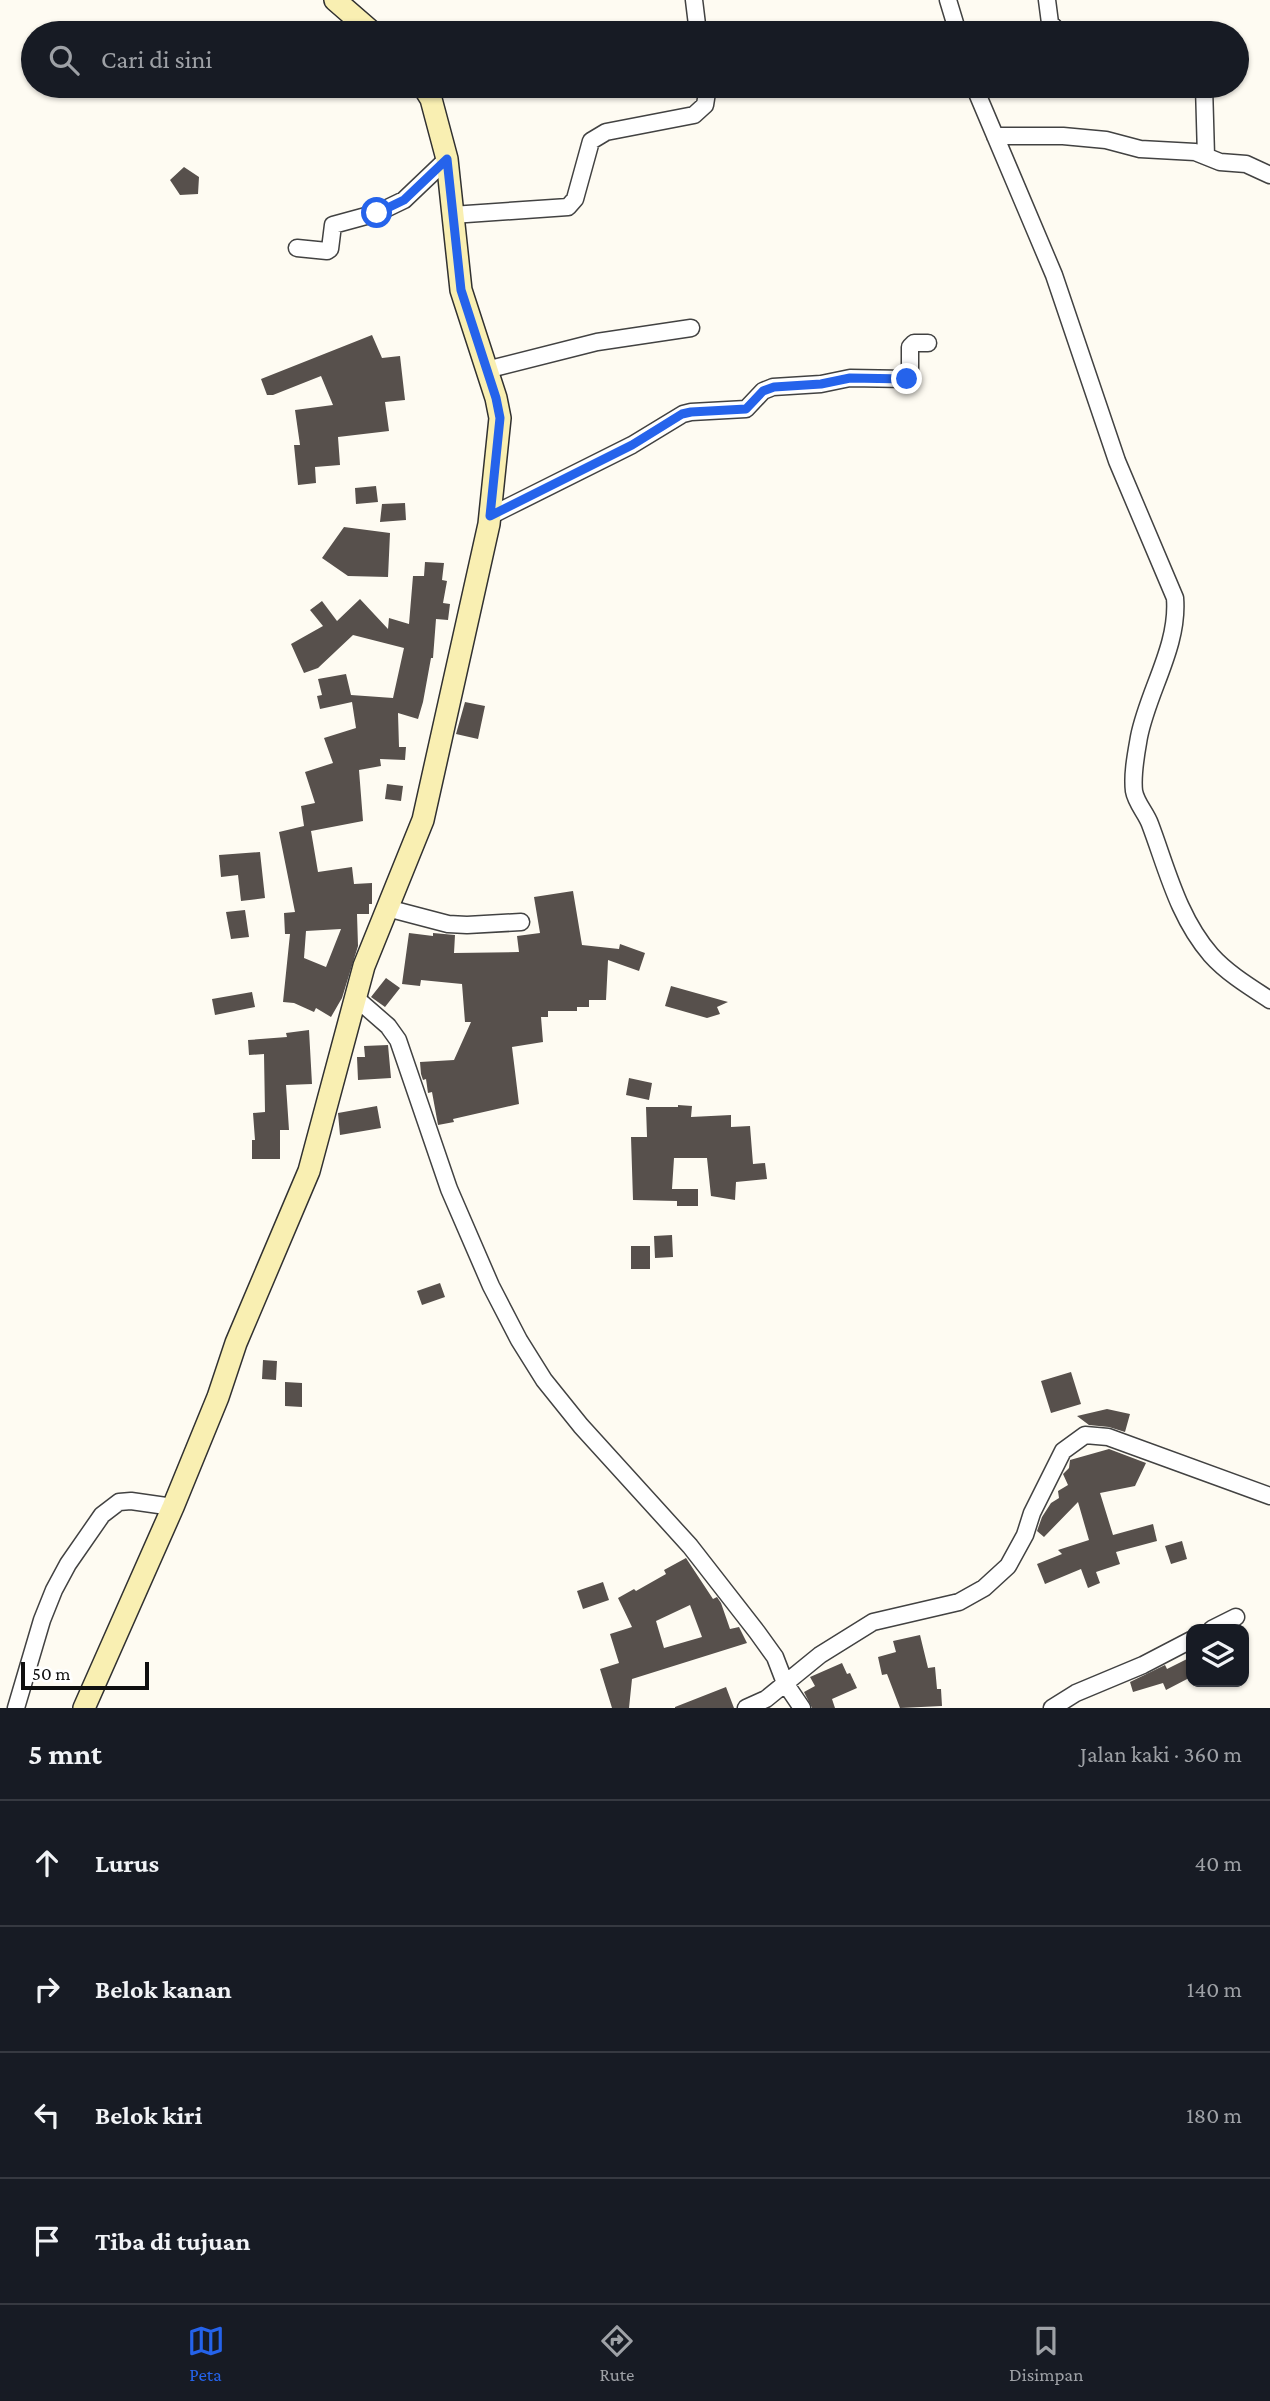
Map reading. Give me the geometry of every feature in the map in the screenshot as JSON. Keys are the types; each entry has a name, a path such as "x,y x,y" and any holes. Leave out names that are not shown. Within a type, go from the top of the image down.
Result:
{"street":[{"path":"335,0 359,21"},
{"path":"694,0 697,21"},
{"path":"948,0 954,21"},
{"path":"1047,0 1050,21"},
{"path":"84,1708 173,1507 218,1397 236,1343 309,1171 364,966 424,820 490,516 500,418 461,290 447,159 430,98"},
{"path":"452,215 568,207 575,199 595,137 606,132 694,115 705,105 706,98"},
{"path":"979,98 1054,275 1117,461 1175,598 1172,635 1146,708 1139,738 1134,791 1149,821 1171,887 1186,918 1211,955 1240,981 1270,1000"},
{"path":"1204,98 1206,156"},
{"path":"995,136 1107,139 1140,149 1178,150 1220,162 1246,164 1270,175"},
{"path":"297,248 327,251 330,249 333,225 377,213 404,200 447,159"},
{"path":"486,370 597,342 691,328"},
{"path":"490,516 632,445 682,414 746,409 763,391 774,387 821,384 850,378 907,379 910,375 910,347 914,344 928,344"},
{"path":"387,908 448,924 521,922"},
{"path":"357,999 388,1026 398,1040 449,1189 491,1286 519,1340 544,1380 581,1426 690,1546 775,1657 785,1683 803,1708"},
{"path":"746,1708 766,1699 820,1655 873,1622 959,1602 984,1588 1008,1566 1063,1451 1085,1435 1108,1437 1270,1496"},
{"path":"16,1708 42,1620 54,1590 68,1564 102,1515 119,1502 131,1501 173,1507"},
{"path":"1222,1624 1236,1617"},
{"path":"1052,1708 1076,1693 1186,1642"}],"building":[{"path":"184,167 199,177 198,194 180,195 170,180"},
{"path":"372,335 382,358 400,356 405,400 385,402 389,431 338,437 340,465 315,467 316,483 298,485 294,445 300,445 295,410 333,405 321,376 273,395 267,395 261,379"},
{"path":"376,486 378,502 356,504 355,488"},
{"path":"405,503 406,520 380,522 382,504"},
{"path":"344,527 390,533 388,577 348,576 322,558"},
{"path":"425,562 444,563 442,580 447,581 443,603 450,604 448,620 436,619 433,658 418,719 398,713 399,747 406,747 405,760 380,759 381,766 359,770 363,821 311,831 318,872 352,867 354,884 372,883 369,914 357,914 358,946 342,998 331,1017 316,1008 314,1012 294,1003 283,1002 290,934 285,934 284,913 295,912 279,832 304,826 301,806 315,803 305,772 333,763 324,738 356,728 352,702 320,709 317,696 322,695 318,679 346,674 351,695 393,698 404,648 353,635 318,668 304,673 291,644 323,626 310,610 322,601 337,621 360,599 388,629 389,618 409,624 413,576 424,576","holes":["341,929 326,967 304,958 306,931"]},
{"path":"465,702 485,706 478,739 456,734"},
{"path":"387,784 403,786 401,801 385,799"},
{"path":"260,852 265,898 241,901 238,875 221,877 219,855"},
{"path":"573,891 582,945 619,949 620,944 645,953 639,971 608,960 606,1000 589,1000 589,1007 577,1007 577,1011 548,1011 548,1017 541,1017 543,1042 512,1047 519,1104 438,1125 432,1092 428,1093 420,1062 454,1060 471,1022 465,1022 462,984 421,980 420,986 402,984 409,933 455,935 454,953 519,952 517,936 540,933 534,897"},
{"path":"245,910 249,937 231,939 226,912"},
{"path":"386,978 400,988 385,1007 371,997"},
{"path":"671,986 728,1002 717,1007 720,1014 707,1018 665,1006"},
{"path":"252,992 255,1007 215,1015 212,999"},
{"path":"309,1030 312,1084 286,1085 289,1130 280,1130 280,1159 252,1159 252,1140 255,1140 253,1113 265,1112 264,1054 249,1055 248,1040 287,1037 286,1033"},
{"path":"388,1045 391,1078 358,1080 357,1057 365,1057 364,1046"},
{"path":"629,1078 652,1083 649,1100 626,1095"},
{"path":"377,1106 381,1128 340,1135 338,1113"},
{"path":"692,1106 691,1117 731,1115 731,1127 750,1126 753,1164 765,1163 767,1179 736,1182 735,1200 711,1196 707,1158 674,1158 672,1189 698,1189 698,1206 677,1206 677,1201 633,1200 631,1137 647,1137 646,1107"},
{"path":"672,1235 673,1257 655,1258 654,1236"},
{"path":"631,1246 650,1246 650,1269 631,1269"},
{"path":"440,1283 445,1297 422,1305 417,1291"},
{"path":"263,1360 277,1361 276,1380 262,1379"},
{"path":"1071,1372 1081,1404 1051,1413 1041,1381"},
{"path":"285,1382 302,1383 302,1407 285,1406"},
{"path":"1107,1409 1130,1414 1125,1432 1089,1425 1077,1416"},
{"path":"1109,1449 1146,1463 1135,1486 1100,1493 1113,1535 1153,1524 1157,1541 1116,1552 1120,1564 1096,1572 1100,1583 1088,1588 1081,1569 1045,1584 1037,1564 1062,1554 1058,1550 1089,1540 1078,1502 1044,1537 1037,1531 1042,1517 1051,1503 1059,1498 1058,1491 1068,1485 1063,1474 1069,1468 1070,1460"},
{"path":"1182,1541 1187,1559 1171,1564 1165,1546"},
{"path":"686,1558 713,1599 717,1597 721,1603 730,1629 739,1627 747,1643 632,1679 629,1708 612,1708 600,1669 619,1663 610,1634 632,1627 618,1598 666,1574 664,1570","holes":["690,1605 702,1637 664,1648 656,1621"]},
{"path":"603,1582 609,1600 583,1609 577,1591"},
{"path":"920,1635 928,1668 935,1667 942,1706 900,1708 887,1674 882,1675 878,1657 896,1652 893,1641"},
{"path":"1186,1660 1186,1680 1166,1690 1163,1683 1133,1692 1130,1682 1165,1665 1167,1669"},
{"path":"842,1663 857,1688 832,1699 835,1708 812,1708 804,1692 815,1686 810,1677"},
{"path":"726,1687 734,1708 675,1708 675,1707"}],"route":[{"path":"377,213 404,200 447,159 461,290 500,418 490,516 632,445 682,414 746,409 767,388 821,384 850,378 907,379"}]}
